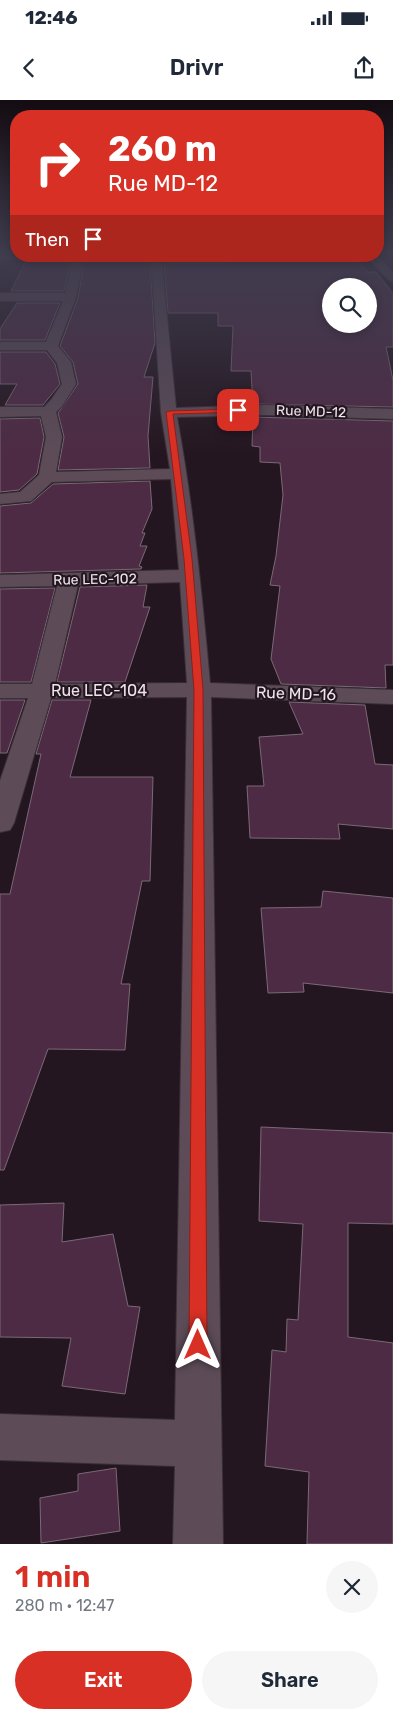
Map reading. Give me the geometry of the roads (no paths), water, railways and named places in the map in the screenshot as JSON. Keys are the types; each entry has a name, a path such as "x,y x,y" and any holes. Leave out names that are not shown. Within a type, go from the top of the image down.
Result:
{"street":[{"path":"51,346 61,320"},
{"path":"162,320 170,412 190,576 199,690 198,1544"},
{"path":"0,346 51,346"},
{"path":"0,412 48,411 65,393 69,384 64,362 51,346"},
{"name":"Rue MD-12","path":"170,412 275,410 393,414"},
{"path":"0,499 25,497 47,477 54,437 48,411"},
{"path":"47,477 179,474"},
{"name":"Rue LEC-102","path":"0,581 190,576"},
{"path":"0,823 42,690 69,579"},
{"name":"Rue LEC-104","path":"0,691 199,690"},
{"name":"Rue MD-16","path":"199,690 393,697"},
{"path":"0,1438 198,1444"}]}
